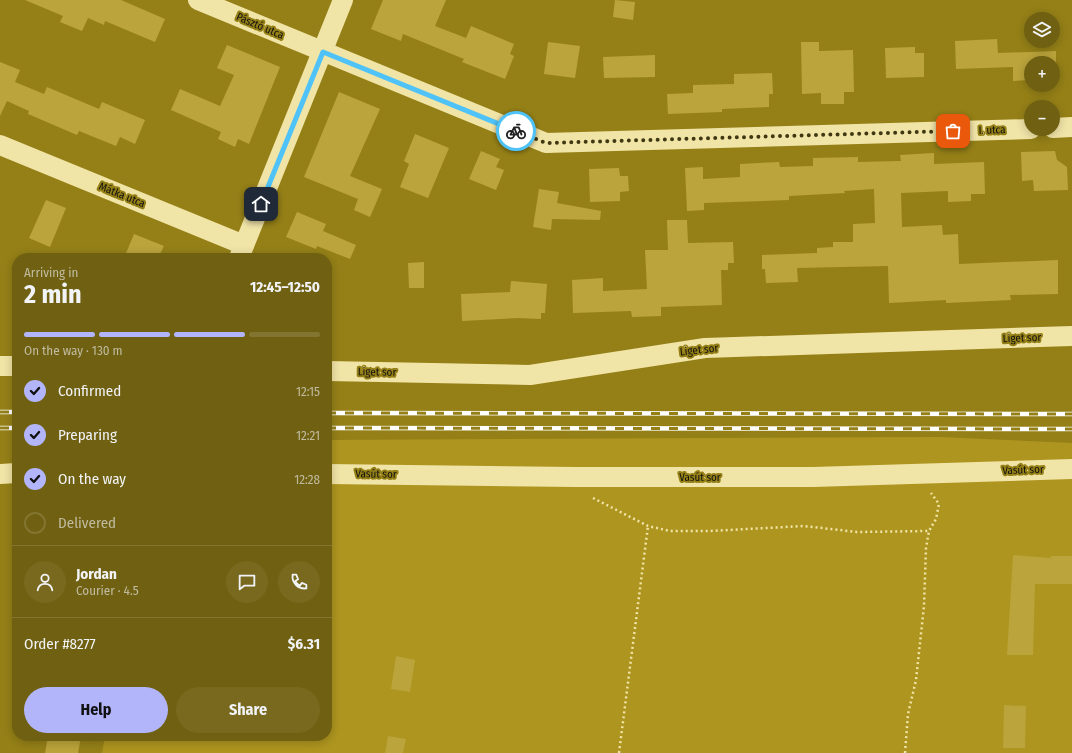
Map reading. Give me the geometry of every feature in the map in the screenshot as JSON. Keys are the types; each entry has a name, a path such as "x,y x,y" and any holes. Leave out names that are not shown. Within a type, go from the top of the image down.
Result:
{"street":[{"name":"Pásztó utca","path":"198,0 323,52"},
{"path":"241,252 344,0"},
{"name":"I. utca","path":"323,52 546,143 1024,129"},
{"path":"1060,128 1072,127"},
{"name":"Mátka utca","path":"0,145 241,252"},
{"name":"Liget sor","path":"332,371 530,375 705,348 1072,336"},
{"path":"0,366 12,366"},
{"name":"Vasút sor","path":"332,474 575,477 813,476 1072,469"},
{"path":"0,474 12,474"}],"path":[{"path":"905,753 908,714 916,680 924,606 929,531 936,519 938,504 929,491 926,473"},
{"path":"575,477 588,495 648,526 670,531 710,531 804,526 857,532 929,531"},
{"path":"619,753 648,526"}],"shaded area":[{"path":"939,437 1072,443 1072,753 102,753 104,741 332,741 332,440"}],"building":[{"path":"25,0 121,0 165,19 155,42 105,21 104,25 88,18 82,31 60,22 63,16"},
{"path":"383,0 446,0 435,26 466,38 471,26 514,44 510,54 514,56 505,79 462,62 464,59 403,34 401,41 371,29"},
{"path":"615,0 635,2 633,20 613,17"},
{"path":"997,39 998,53 1056,51 1056,56 1024,56 1024,80 1013,81 1013,67 956,69 955,41"},
{"path":"548,42 580,46 575,78 544,74"},
{"path":"801,42 819,42 819,51 853,50 854,92 844,92 844,104 821,104 821,93 802,94"},
{"path":"227,45 280,67 249,144 238,139 235,147 218,139 221,132 171,110 180,89 220,106 234,75 217,68"},
{"path":"915,47 915,53 924,53 924,77 886,78 885,48"},
{"path":"655,55 655,77 604,78 603,57"},
{"path":"0,62 20,70 15,82 44,94 47,87 99,109 102,102 145,120 135,144 120,137 116,146 79,131 77,135 28,114 29,111 7,101 0,116"},
{"path":"772,73 773,94 769,94 769,107 722,109 722,112 668,114 667,94 693,93 693,85 734,84 734,74"},
{"path":"339,92 380,109 350,176 382,189 370,217 354,210 358,199 304,177"},
{"path":"415,134 449,148 428,198 400,187 409,164 404,161"},
{"path":"481,151 500,159 496,167 504,170 496,190 469,179"},
{"path":"1055,151 1057,160 1067,167 1068,190 1034,191 1033,180 1022,181 1021,152"},
{"path":"934,153 934,164 984,162 985,194 971,194 971,201 948,202 948,191 901,193 902,227 942,225 943,235 958,234 959,264 1058,260 1058,294 1010,295 1011,300 946,303 946,300 889,303 888,266 797,268 798,282 766,283 765,269 762,269 762,255 817,253 817,248 833,247 833,242 853,242 853,224 875,223 874,189 844,191 845,193 789,196 789,200 704,203 704,210 687,211 685,168 703,167 703,179 740,177 740,164 779,162 780,167 813,166 813,158 858,157 858,162 901,161 900,155"},
{"path":"619,168 620,176 628,176 629,191 620,192 620,201 590,202 589,169"},
{"path":"539,189 559,192 557,203 601,211 600,220 552,219 551,230 533,227"},
{"path":"46,200 66,208 50,247 29,238"},
{"path":"297,212 326,224 323,231 356,245 350,259 317,246 316,249 286,237"},
{"path":"667,220 687,220 688,243 733,242 734,263 728,263 728,270 721,270 722,305 661,307 661,316 632,317 631,311 573,313 572,280 603,278 603,291 647,289 645,250 668,250"},
{"path":"134,234 164,246 160,253 126,253"},
{"path":"424,262 424,288 409,288 408,263"},
{"path":"511,281 547,284 545,313 541,313 541,319 518,318 462,321 461,294 510,292"},
{"path":"1013,555 1051,558 1051,556 1072,556 1072,584 1035,584 1033,655 1007,655"},
{"path":"396,656 415,660 410,692 391,689"},
{"path":"1004,705 1026,706 1025,748 1003,748"},
{"path":"388,736 406,739 403,753 385,753"},
{"path":"47,741 80,741 78,753 45,753"}],"railway":[{"path":"0,412 12,412"},
{"path":"332,413 1072,414"},
{"path":"0,428 12,428"},
{"path":"332,428 1072,429"}],"way so far":[{"path":"516,131 546,143 953,131"}],"route":[{"path":"261,204 323,52 516,131"}]}
